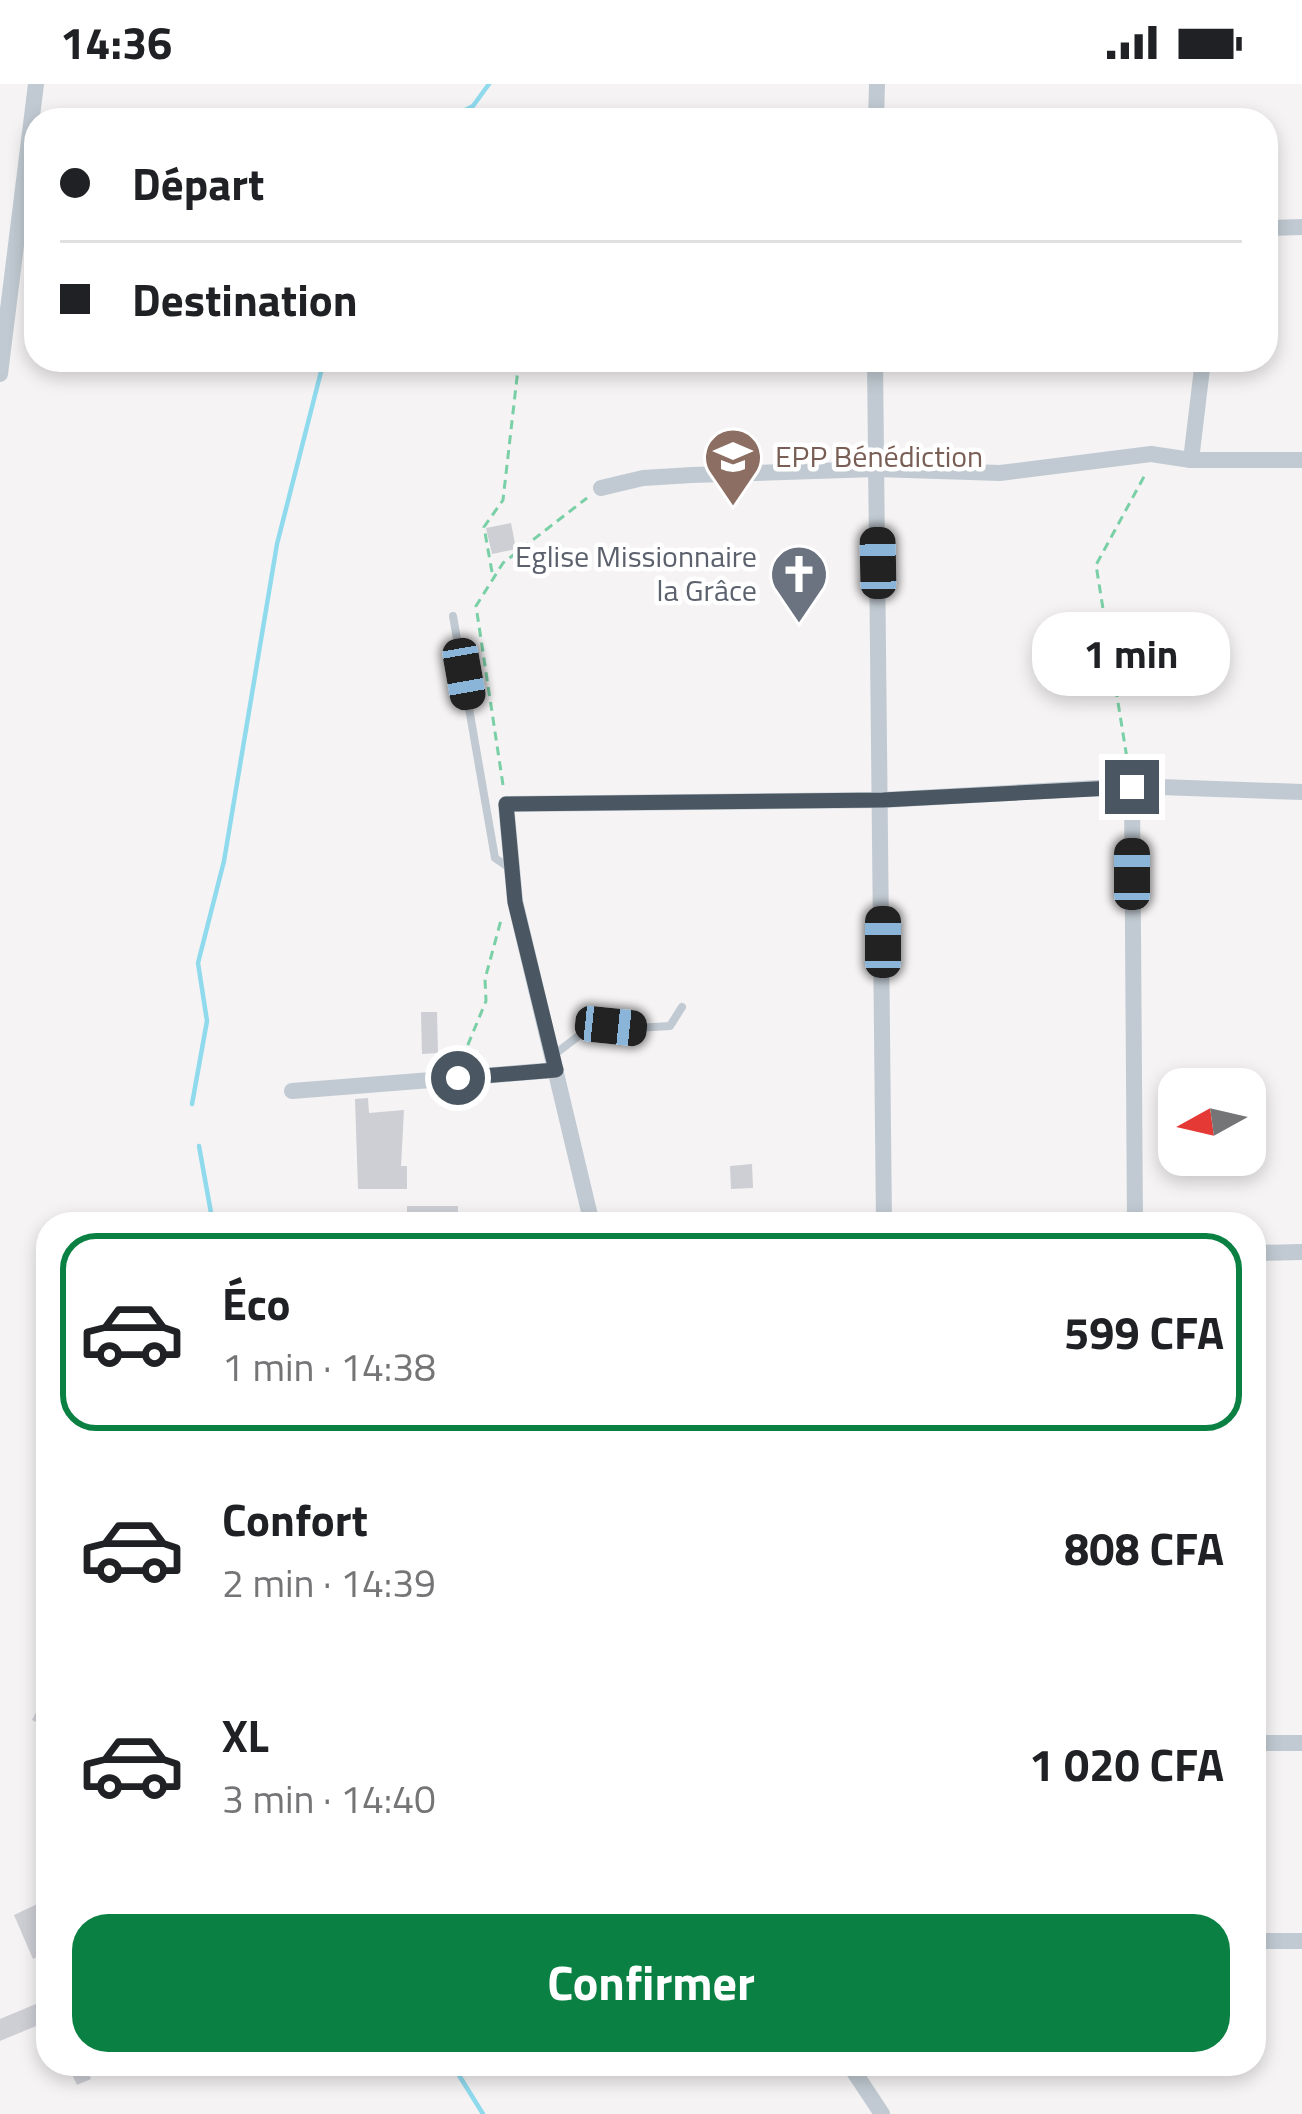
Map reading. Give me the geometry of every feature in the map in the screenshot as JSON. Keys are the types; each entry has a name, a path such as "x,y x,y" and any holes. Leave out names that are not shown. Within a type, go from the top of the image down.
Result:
{"street":[{"path":"0,374 24,181"},
{"path":"875,372 884,1212"},
{"path":"1191,460 1202,372"},
{"path":"601,488 644,478 876,469 1000,472 1151,454 1191,460 1302,460"},
{"path":"1132,787 1135,1212"},
{"path":"589,1212 515,902 506,804 883,800 1132,787 1302,792"},
{"path":"292,1091 458,1078 555,1063"},
{"path":"1266,1253 1302,1252"},
{"path":"1266,1743 1302,1743"},
{"path":"1266,1941 1302,1941"},
{"path":"851,2076 866,2114"},
{"path":"854,2076 881,2114"}],"lane":[{"path":"453,616 495,858 514,871"},
{"path":"555,1063 585,1031 670,1026 682,1006"}],"path":[{"path":"493,573 484,527 503,500 518,372"},
{"path":"1132,787 1096,565 1151,454"},
{"path":"506,804 476,606 493,573 601,488"},
{"path":"458,1078 465,1047 486,1000 485,979 502,919 515,902"}],"building":[{"path":"511,523 516,549 492,554 486,528"},
{"path":"421,1012 437,1012 438,1053 422,1054"},
{"path":"368,1098 369,1113 404,1110 401,1166 407,1166 407,1189 358,1189 355,1099"},
{"path":"752,1164 753,1188 731,1189 730,1166"},
{"path":"407,1206 458,1206 458,1212 407,1212"},
{"path":"36,1905 36,1958 33,1959 14,1915"},
{"path":"36,2004 36,2026 0,2041 0,2019"},
{"path":"73,2076 90,2076 91,2079 77,2085"}],"waterway":[{"path":"469,108 489,84"},
{"path":"192,1104 207,1021 198,963 224,861 277,544 321,372"},
{"path":"199,1146 211,1212"},
{"path":"459,2076 483,2114"}],"place":[{"name":"EPP Bénédiction","path":"733,508"},
{"name":"Eglise Missionnaire la Grâce","path":"799,625"}],"route":[{"path":"458,1078 556,1070 515,902 506,804 883,800 1132,787"}]}
